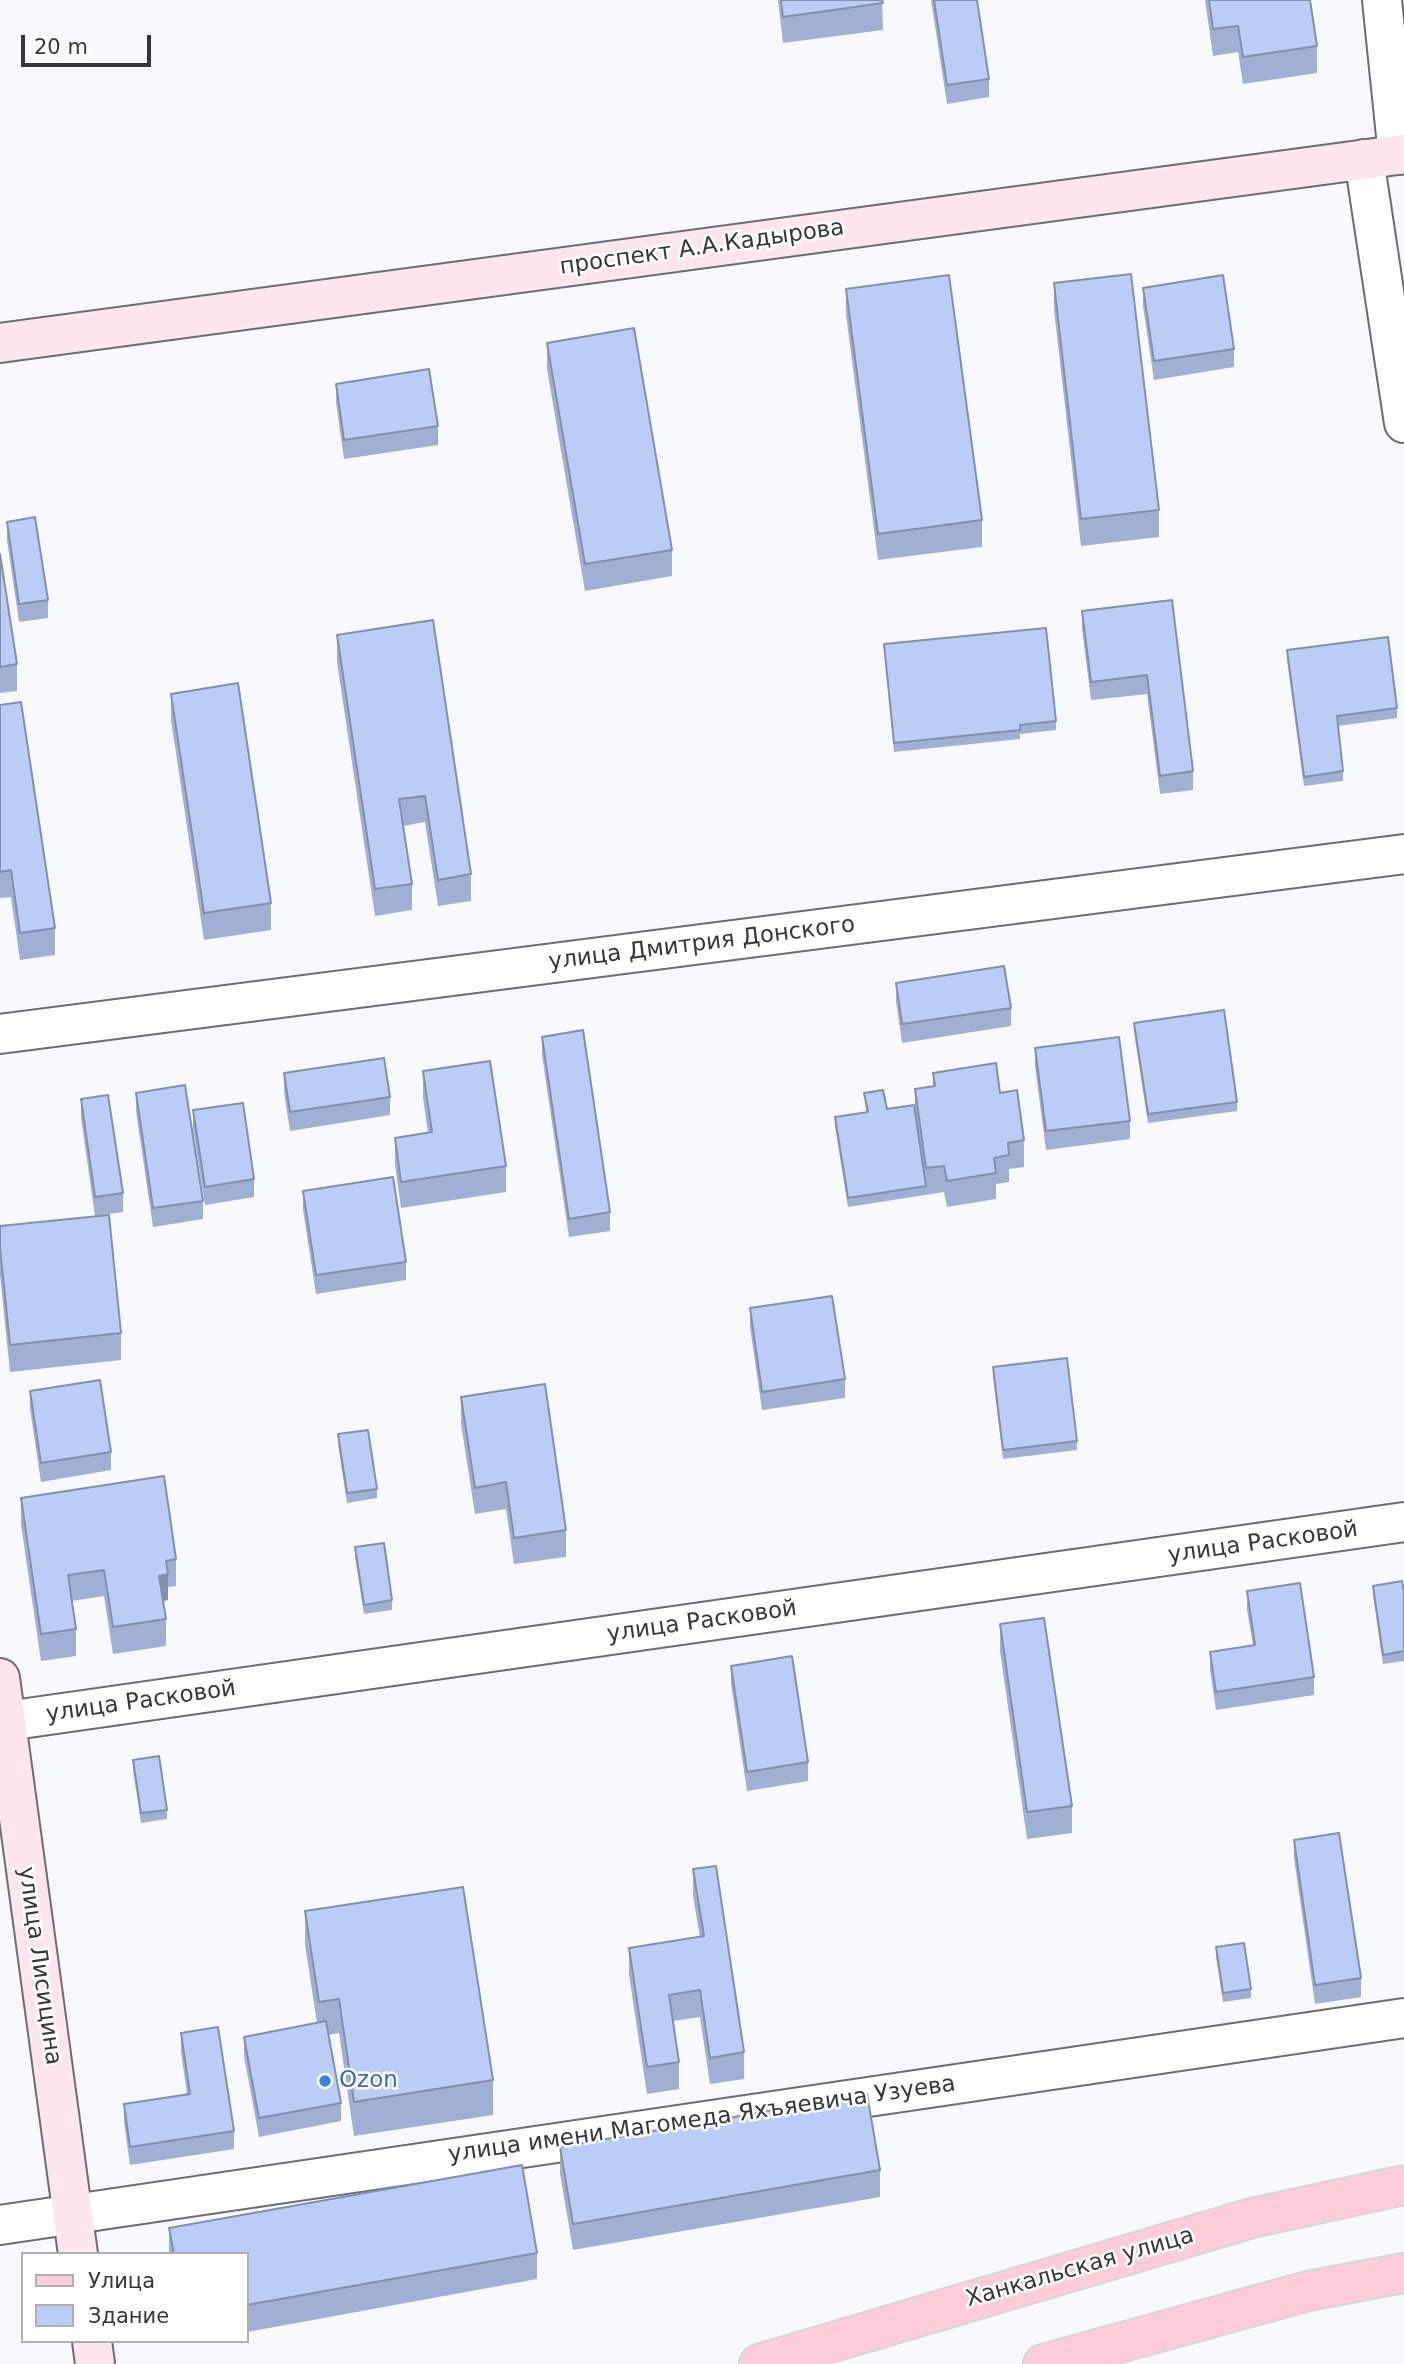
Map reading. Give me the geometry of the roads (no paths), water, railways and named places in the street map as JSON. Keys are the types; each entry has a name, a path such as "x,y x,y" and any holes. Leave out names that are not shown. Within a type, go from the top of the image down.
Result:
{"main road":[{"name":"Ханкальская улица","path":"759,2364 1252,2218 1404,2185"},
{"path":"1044,2364 1308,2291 1404,2273"}],"street":[{"path":"1382,0 1404,423"},
{"name":"проспект А.А.Кадырова","path":"0,343 1389,156"},
{"name":"улица Дмитрия Донского","path":"0,1034 1404,854"},
{"name":"улица Расковой","path":"3,1722 1404,1522"},
{"name":"улица Лисицина","path":"0,1678 3,1722 78,2252"},
{"name":"улица имени Магомеда Яхъяевича Узуева","path":"0,2225 72,2212 1404,2018"},
{"path":"92,2343 96,2364"}],"place":[{"name":"Ozon","path":"325,2081"}]}
